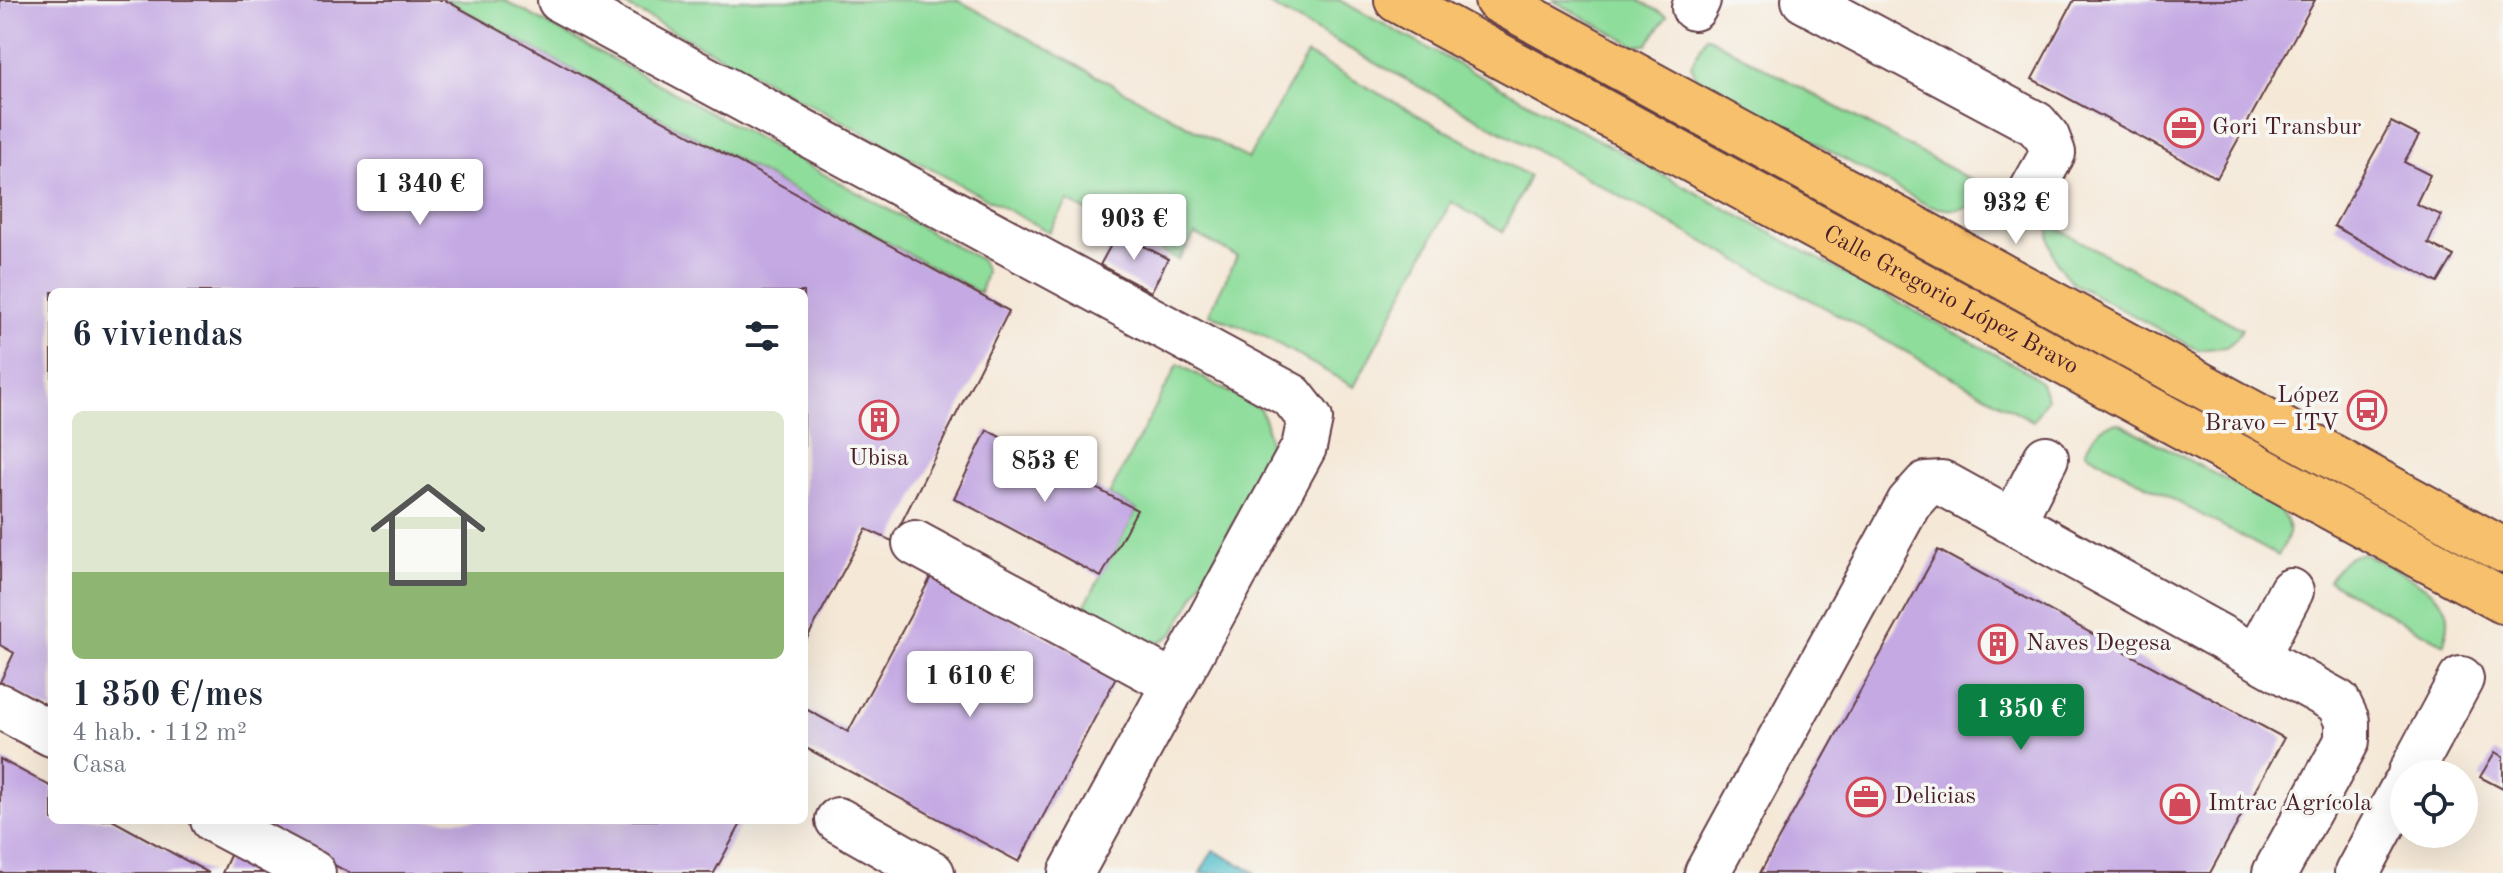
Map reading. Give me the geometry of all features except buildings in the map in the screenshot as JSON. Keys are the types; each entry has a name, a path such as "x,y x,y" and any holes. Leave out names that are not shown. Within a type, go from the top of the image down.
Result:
{"main road":[{"name":"Calle Gregorio López Bravo","path":"1397,0 2503,601"},
{"name":"Calle Gregorio López Bravo","path":"1497,0 2503,550"}],"lane":[{"path":"560,0 1292,396 1310,419 1304,447 1071,873"},
{"path":"1804,0 2036,124 2047,137 2053,153 2031,192"},
{"path":"2013,522 2046,458"},
{"path":"1707,873 1909,503 1926,484 1942,483 2338,702 2347,721 2347,741 2275,873"},
{"path":"915,543 1175,684"},
{"path":"2257,656 2291,591"},
{"path":"2418,760 2461,679"},
{"path":"0,706 48,732"},
{"path":"2357,873 2390,812"},
{"path":"838,820 932,873"},
{"path":"221,824 313,873"}],"green space":[{"path":"445,0 504,0 981,260 986,272 980,293"},
{"path":"615,0 958,0 1248,159 1307,54 1529,176 1503,232 1451,202 1354,387 1262,335 1209,314 1237,256 1195,234 1178,260 1068,201 1049,232"},
{"path":"1260,0 1339,0 2028,372 2041,383 2047,399 2033,421"},
{"path":"1552,0 1638,0 1667,16 1647,45 1634,45"},
{"path":"1706,36 1993,192 1963,208 1929,206 1696,77 1691,65"},
{"path":"2049,224 2242,329 2226,347 2198,350 2076,285 2055,258"},
{"path":"1178,364 1260,409 1269,443 1267,462 1174,633 1163,640 1139,642 1081,612 1137,510 1109,495"},
{"path":"2119,423 2275,506 2288,525 2278,556 2085,452 2098,432"},
{"path":"2363,553 2424,586 2443,603 2448,620 2444,644 2329,581 2343,562"}],"water":[{"path":"1213,850 1256,873 1200,873"}],"place":[{"name":"Gori Transbur","path":"2184,128"},
{"name":"López Bravo – ITV","path":"2367,410"},
{"name":"Ubisa","path":"879,420"},
{"name":"Naves Degesa","path":"1998,644"},
{"name":"Delicias","path":"1866,797"},
{"name":"Imtrac Agrícola","path":"2180,804"}]}
